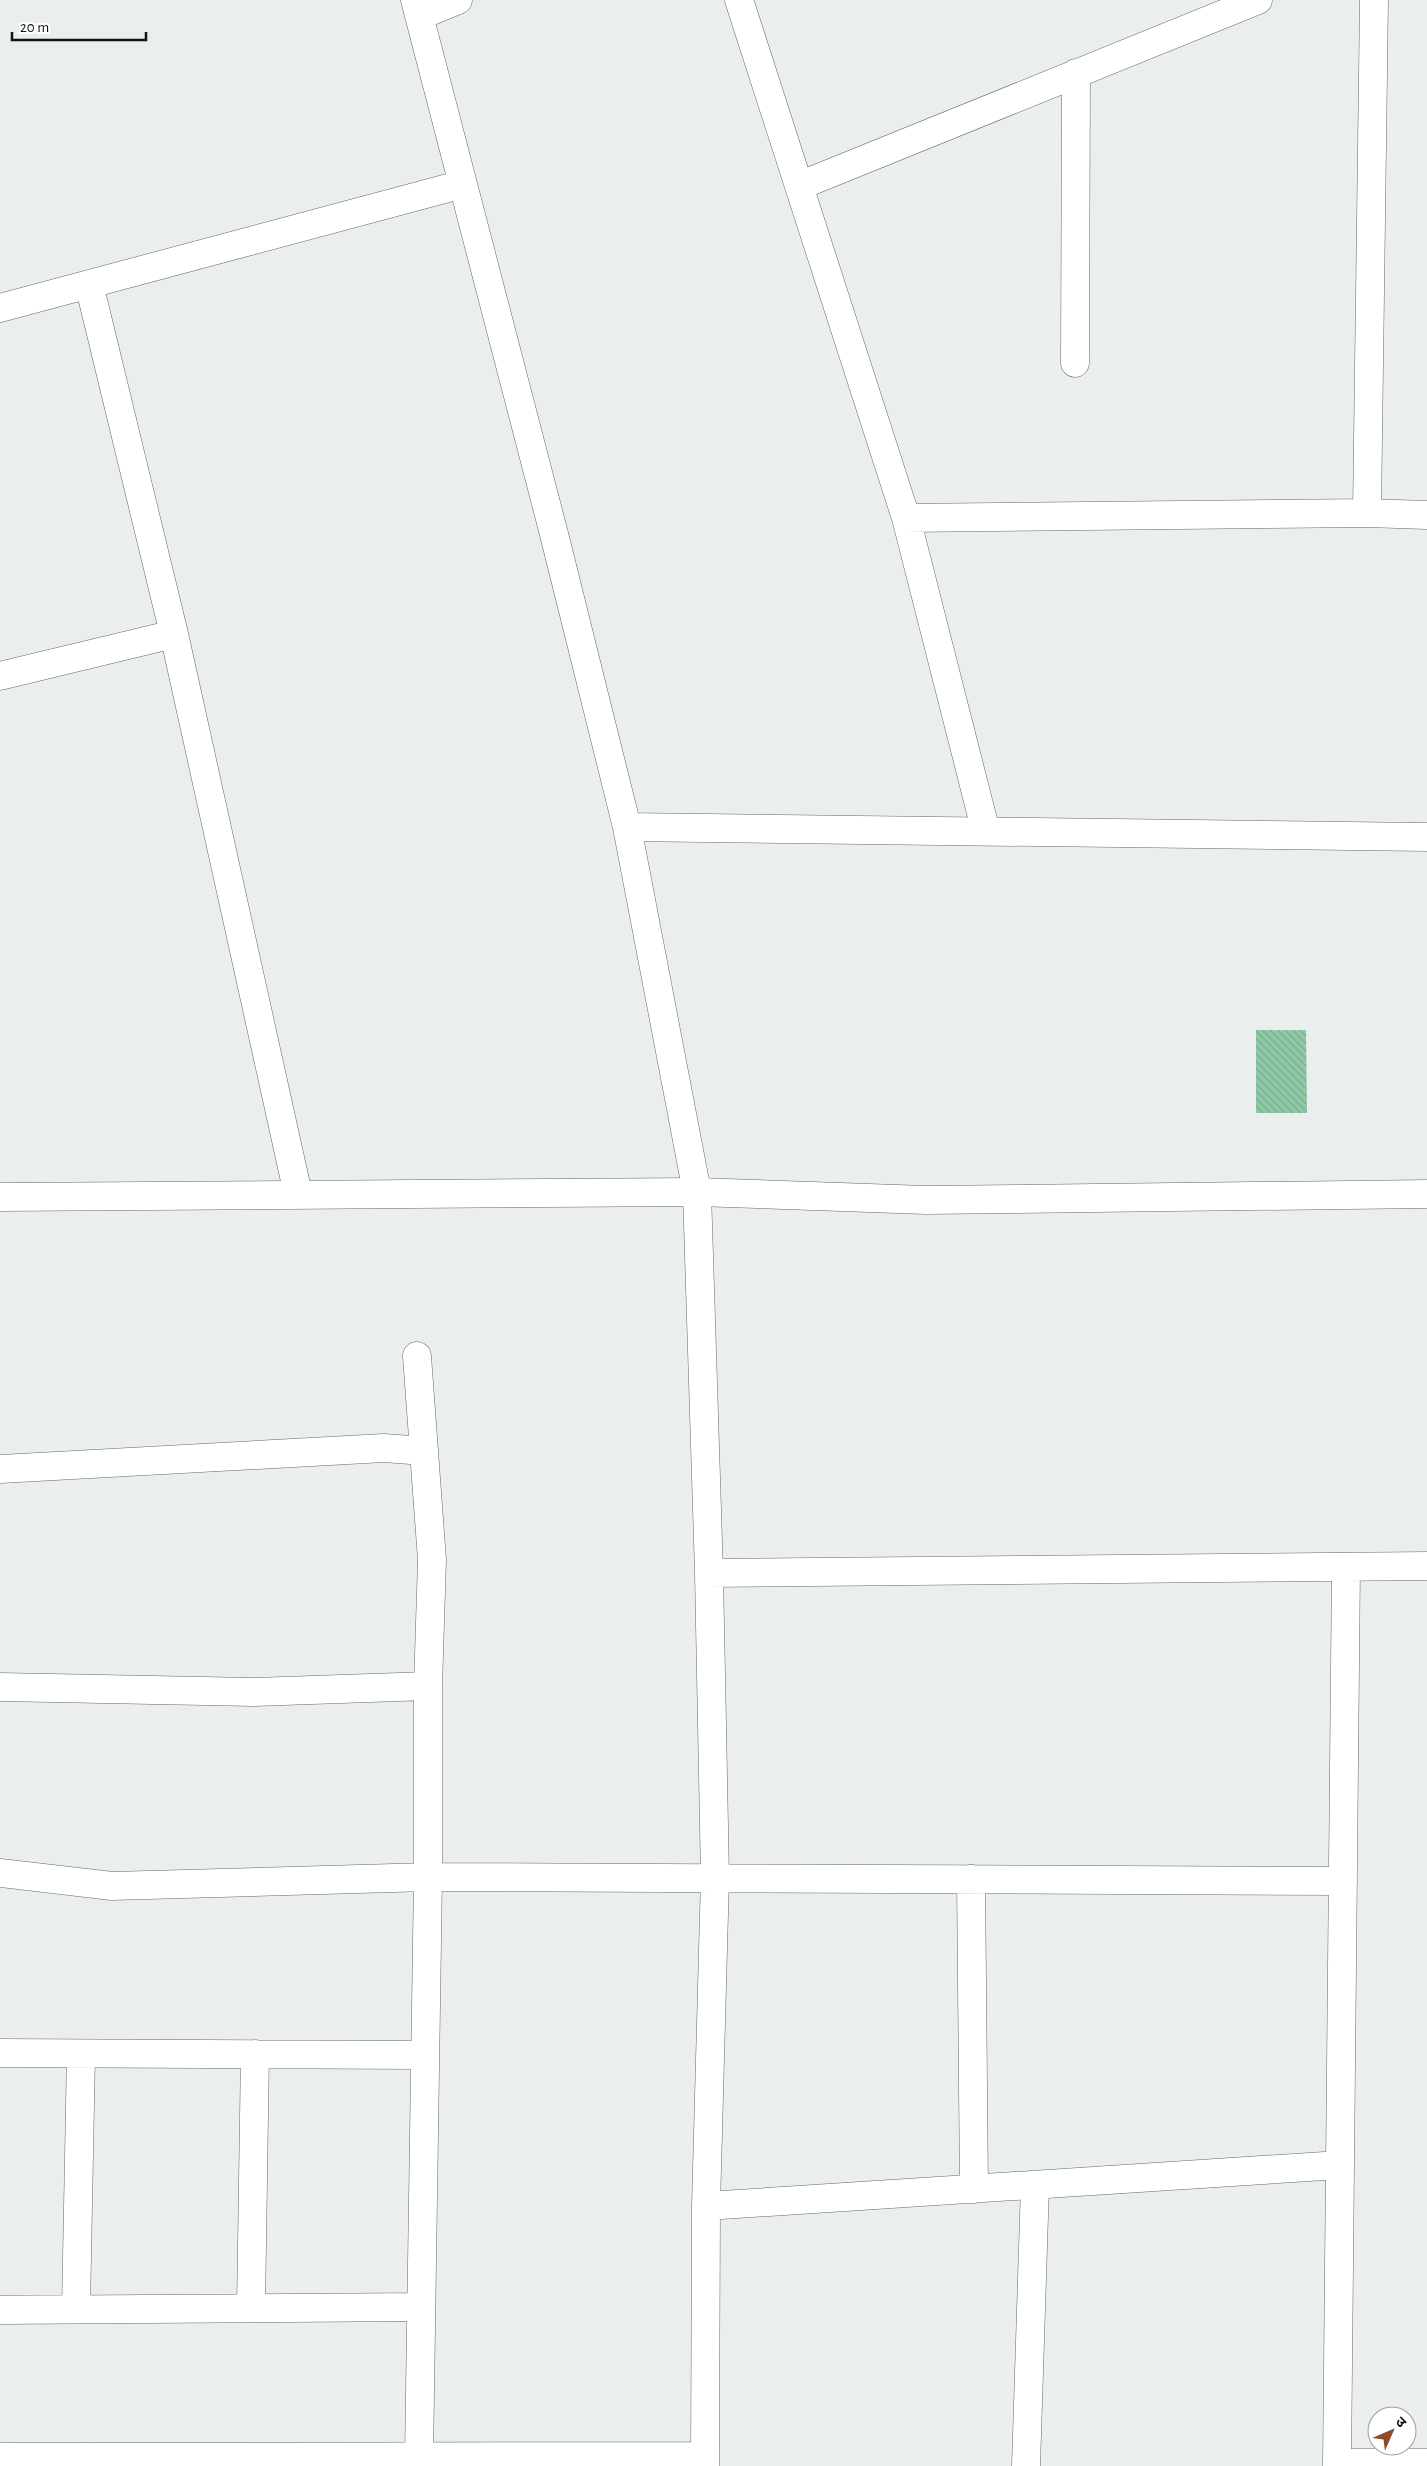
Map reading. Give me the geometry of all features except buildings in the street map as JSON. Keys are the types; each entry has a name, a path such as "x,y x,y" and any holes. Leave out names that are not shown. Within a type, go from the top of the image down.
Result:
{"street":[{"path":"0,2457 419,2457 705,2461 706,2206 715,1877 709,1573 697,1192 627,827 417,8 458,0"},
{"path":"739,0 906,518 986,832"},
{"path":"799,186 1258,0"},
{"path":"1368,513 1374,0"},
{"path":"1075,363 1076,73"},
{"path":"0,308 463,184"},
{"path":"89,284 174,634 298,1194"},
{"path":"906,518 1368,513 1427,515"},
{"path":"0,676 174,634"},
{"path":"627,827 1427,837"},
{"path":"0,1197 697,1192 926,1200 1427,1194"},
{"path":"417,1356 432,1560 428,1686 428,1877 419,2457"},
{"path":"0,1469 384,1448 424,1451"},
{"path":"709,1573 1427,1566"},
{"path":"1346,1567 1338,2465 1427,2463"},
{"path":"0,1687 254,1692 428,1686"},
{"path":"0,1873 112,1886 428,1877 1343,1881"},
{"path":"971,1878 974,2189"},
{"path":"0,2053 425,2055"},
{"path":"76,2309 81,2054"},
{"path":"251,2308 255,2054"},
{"path":"706,2206 1340,2165"},
{"path":"1026,2466 1035,2185"},
{"path":"0,2310 421,2307"}]}
